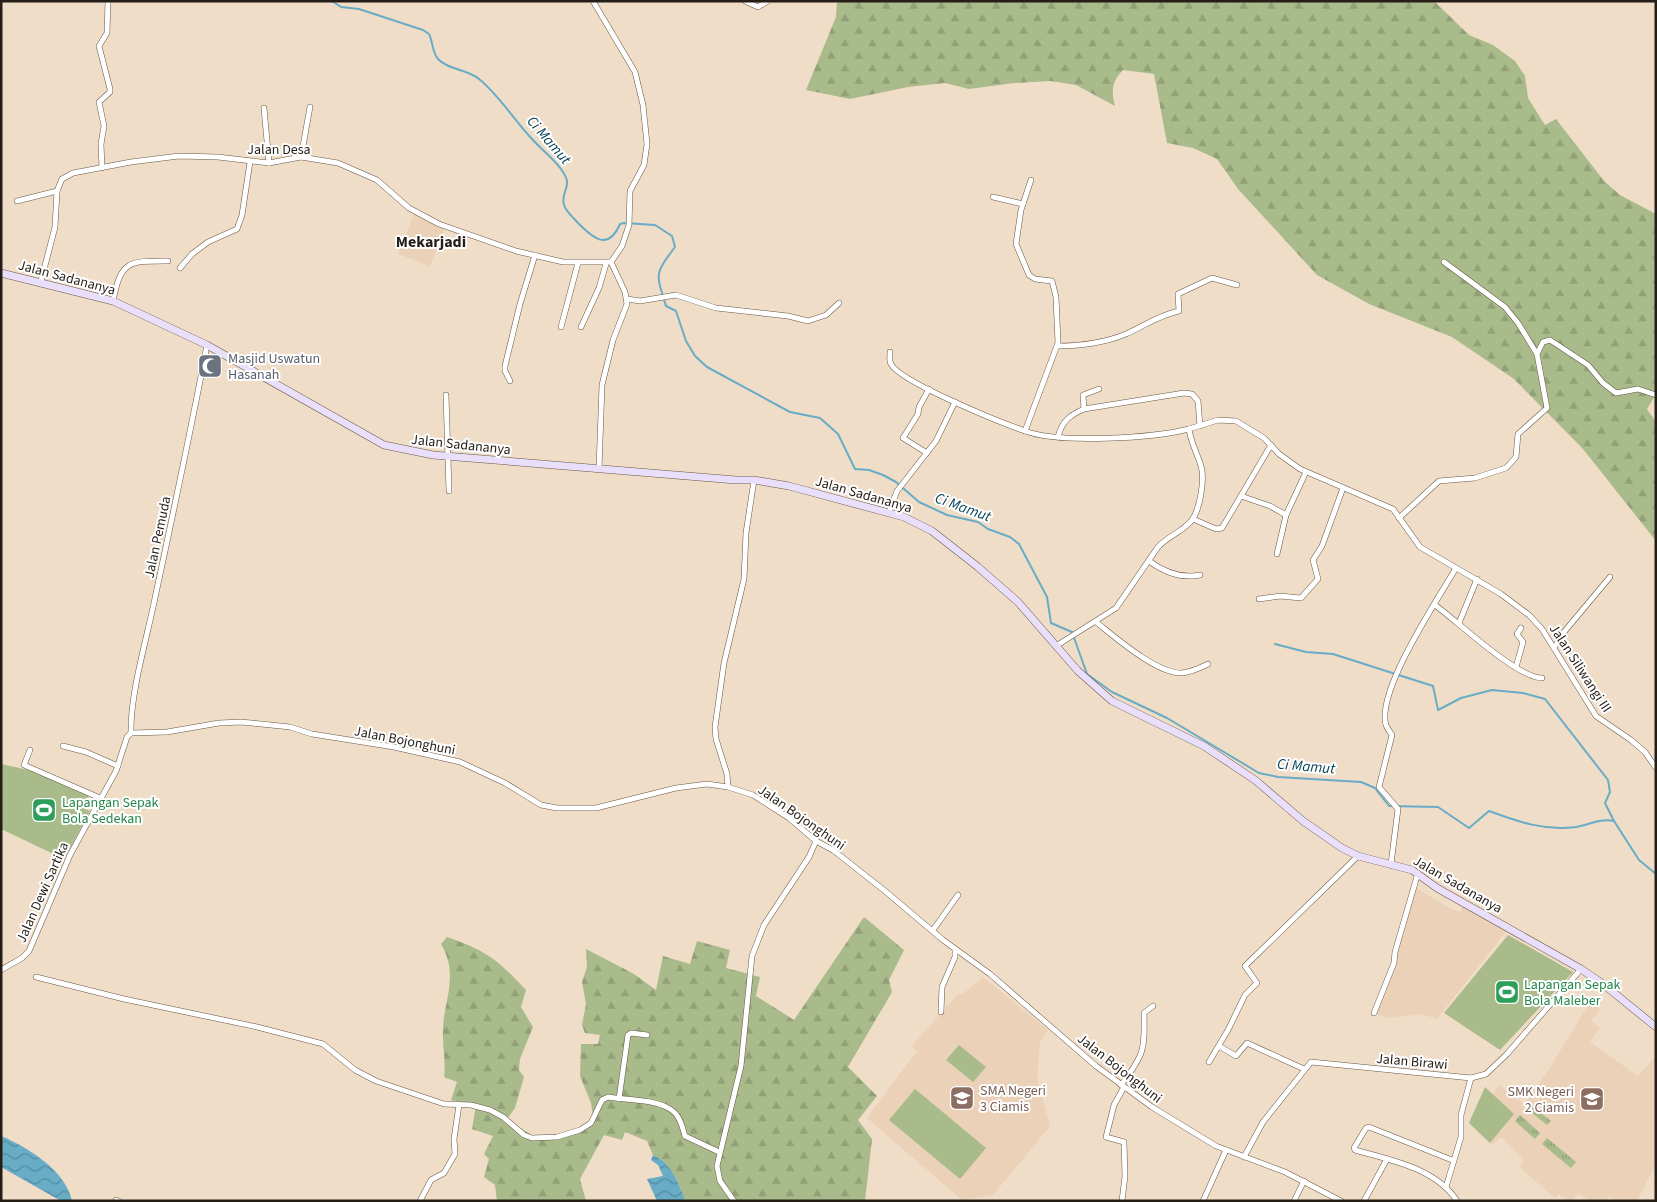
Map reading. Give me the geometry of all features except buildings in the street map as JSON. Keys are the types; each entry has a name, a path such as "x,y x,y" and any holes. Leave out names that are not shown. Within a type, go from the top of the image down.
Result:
{"street":[{"path":"102,168 101,144 104,126 99,102 110,92 110,89 100,46 107,33 108,1"},
{"path":"581,327 608,263 622,246 629,223 630,191 644,165 647,152 643,105 635,72 593,1"},
{"path":"746,1 758,7 768,1"},
{"path":"301,157 310,107"},
{"path":"264,108 270,163"},
{"name":"Jalan Desa","path":"57,191 59,183 67,175 131,162 180,156 270,163 301,157 343,165 377,180 409,208 439,224 516,251 563,262 608,263"},
{"path":"180,268 192,254 208,242 237,229 242,215 250,162"},
{"path":"1025,431 1057,346 1056,297 1052,281 1032,278 1018,249 1017,240 1023,204 1031,180"},
{"path":"17,201 57,191 54,227 41,282"},
{"path":"993,197 1023,204"},
{"path":"510,381 505,371 505,366 520,304 535,255"},
{"path":"113,300 117,281 126,266 134,263 168,261"},
{"path":"1399,518 1439,480 1474,478 1510,466 1516,457 1518,434 1546,410 1547,404 1538,354 1531,341 1505,307 1444,262"},
{"path":"561,327 578,263"},
{"path":"599,468 602,385 613,340 627,299 608,263"},
{"name":"Jalan Sadananya","path":"1,273 113,300 207,345 384,444 417,453 754,480 789,486 889,512 916,522 932,531 978,567 1018,602 1078,672 1112,700 1204,746 1255,780 1303,822 1358,856 1418,873 1437,888 1581,969 1603,984 1656,1027"},
{"path":"1057,346 1088,344 1107,340 1126,334 1168,314 1179,311 1178,294 1212,278 1238,285"},
{"path":"627,299 640,301 667,296 683,297 716,308 788,316 808,321 826,315 839,303"},
{"path":"1538,354 1543,342 1550,340 1588,366 1606,387 1616,393 1638,389 1656,395"},
{"name":"Jalan Pemuda","path":"131,733 132,714 145,645 190,435 207,345"},
{"path":"890,352 890,362 894,368 929,389 1025,431 1058,437 1134,438 1189,429 1218,420 1236,421 1254,431 1285,459 1306,472 1343,488 1322,546 1313,560 1318,580 1301,598 1276,596 1259,599"},
{"path":"927,453 903,438 918,414 919,407 929,389"},
{"path":"1084,409 1083,394 1099,389"},
{"path":"1058,437 1063,422 1072,414 1084,409 1184,393 1192,394 1198,401 1200,426"},
{"path":"446,395 449,491"},
{"path":"889,512 898,490 927,453 946,422 947,416 955,402"},
{"path":"1056,646 1116,608 1166,538 1193,519 1201,488 1202,472 1192,446 1189,429"},
{"path":"1193,519 1220,529 1271,445"},
{"path":"1277,554 1286,515 1306,472"},
{"path":"728,787 727,774 716,739 715,727 724,663 744,579 746,533 754,480"},
{"name":"Jalan Siliwangi III","path":"1343,488 1393,509 1420,546 1520,607 1542,629 1596,716 1631,740 1644,752 1656,768"},
{"path":"1241,496 1270,506 1286,515"},
{"path":"1149,561 1168,573 1188,577 1200,575"},
{"path":"1391,864 1396,806 1379,787 1392,735 1386,726 1386,714 1396,674 1456,568"},
{"path":"1554,648 1564,632 1610,577"},
{"path":"1459,623 1477,580"},
{"path":"1435,605 1459,623 1487,649 1516,667 1535,677 1542,678"},
{"path":"1096,622 1130,651 1174,672 1190,672 1208,664"},
{"path":"1516,667 1523,642 1518,636 1521,628"},
{"name":"Jalan Bojonghuni","path":"131,733 166,732 219,723 242,722 285,726 312,734 394,747 460,762 505,783 541,805 557,808 596,808 692,785 707,784 728,787 753,795 767,803 816,841 832,850 990,974 1122,1086 1169,1119 1226,1150 1304,1181 1341,1201"},
{"name":"Jalan Dewi Sartika","path":"1,970 22,958 29,951 63,869 118,766 127,737 131,733"},
{"path":"63,746 84,751 118,766"},
{"path":"30,750 24,764 100,798"},
{"path":"734,1201 720,1181 717,1166 741,1066 752,956 764,925 806,861 816,841"},
{"path":"1209,1062 1245,995 1257,983 1245,966 1358,856"},
{"path":"1374,1013 1394,964 1395,952 1418,873"},
{"path":"933,930 958,895"},
{"path":"941,1012 942,987 955,957 956,949"},
{"path":"1446,1187 1454,1163 1452,1160 1461,1137 1461,1115 1471,1078 1486,1074 1507,1054 1581,969"},
{"path":"36,977 124,999 257,1027 323,1044 355,1070 376,1081 444,1104 472,1104 490,1110 503,1117 524,1135 540,1138 563,1136 580,1130 591,1123 604,1097 670,1108 680,1120 685,1136 719,1152"},
{"path":"1122,1201 1125,1176 1124,1142 1106,1137 1112,1111 1122,1086 1136,1066 1142,1053 1145,1040 1144,1013 1153,1006"},
{"path":"619,1099 628,1035 631,1033 646,1035"},
{"path":"1219,1046 1236,1056 1246,1043 1304,1069 1295,1084 1263,1122 1244,1157"},
{"name":"Jalan Birawi","path":"1304,1069 1311,1062 1316,1061 1345,1066 1471,1078"},
{"path":"420,1201 431,1180 444,1173 455,1154 454,1139 459,1105"},
{"path":"1452,1160 1366,1128 1354,1148 1355,1150 1419,1170 1446,1187 1457,1201"},
{"path":"1203,1201 1226,1150"},
{"path":"1364,1201 1387,1159"},
{"path":"1294,1201 1304,1181"}],"shaded area":[{"path":"414,214 444,230 430,266 398,254"},
{"path":"1415,887 1447,907 1460,912 1463,906 1508,929 1437,1019 1421,1014 1387,1018 1375,1013"},
{"name":"SMA Negeri 3 Ciamis","path":"983,977 1048,1030 1040,1042 1037,1079 1050,1126 993,1195 962,1200 867,1118 917,1051 912,1046 957,995 964,993"},
{"name":"SMK Negeri 2 Ciamis","path":"1590,1002 1600,1009 1591,1021 1600,1028 1590,1042 1638,1076 1656,1056 1656,1164 1637,1201 1618,1201 1608,1196 1606,1201 1591,1201 1578,1193 1573,1201 1567,1201 1559,1194 1555,1198 1519,1167 1524,1160 1501,1137 1492,1145 1469,1123 1485,1087 1493,1094 1500,1085 1524,1104 1551,1066"}],"green space":[{"path":"837,1 1434,1 1469,35 1493,45 1515,61 1525,76 1528,98 1545,125 1556,119 1604,181 1620,195 1656,214 1656,394 1647,409 1656,422 1656,541 1583,449 1514,379 1452,337 1369,304 1317,275 1238,189 1217,159 1193,148 1167,143 1154,74 1123,70 1113,86 1115,106 1076,85 1051,81 1014,83 969,89 945,83 908,87 850,99 806,90 836,17"},
{"name":"Lapangan Sepak Bola Sedekan","path":"1,764 42,773 89,795 83,808 90,811 64,859 1,829"},
{"path":"864,917 904,950 889,980 892,992 848,1067 877,1096 858,1120 872,1139 865,1201 685,1201 674,1174 665,1163 653,1155 647,1141 625,1132 622,1140 604,1135 580,1179 586,1201 497,1201 495,1185 484,1177 489,1159 484,1154 493,1136 472,1129 476,1105 451,1100 457,1082 444,1077 443,1025 450,979 447,956 441,944 447,937 491,957 526,990 521,1007 533,1027 520,1059 519,1070 524,1077 515,1108 507,1119 539,1140 561,1137 582,1131 594,1122 591,1103 580,1076 581,1044 598,1044 600,1035 585,1033 582,1025 586,1004 582,982 587,967 586,949 634,974 656,990 663,956 690,964 697,941 730,950 726,968 760,977 756,996 794,1020"},
{"name":"Lapangan Sepak Bola Maleber","path":"1508,935 1573,972 1500,1050 1444,1013"},
{"path":"959,1045 986,1067 973,1082 946,1060"},
{"path":"1485,1087 1514,1114 1490,1143 1469,1123"},
{"path":"915,1089 986,1148 960,1179 889,1120"},
{"path":"1530,1104 1551,1121 1547,1125 1526,1108"},
{"path":"1520,1115 1540,1133 1535,1139 1515,1121"},
{"path":"1547,1138 1576,1162 1571,1168 1542,1144"}],"water":[{"path":"1,1136 34,1154 54,1170 62,1179 72,1201 61,1201 1,1167"},
{"path":"653,1155 669,1168 677,1180 685,1201 657,1201 647,1179 663,1176 658,1165 651,1160"}],"waterway":[{"name":"Ci Mamut","path":"332,1 341,7 359,9 423,30 429,34 435,53 442,63 469,73 486,85 561,169 567,180 563,200 565,208 590,234 600,240 606,240 611,237 620,224 624,223 655,225 672,236 675,247 660,269 660,287 666,306 676,311 686,341 695,356 707,367 790,412 820,418 838,434 855,469 869,470 883,475 896,482 919,502 947,515 978,522 988,529 1010,537 1019,544 1047,597 1051,623 1072,632 1087,674 1112,692 1167,718 1259,773 1278,777 1361,782 1375,788 1389,806 1438,807 1469,828 1489,811 1521,822 1553,828 1576,827 1599,821 1614,821 1639,860 1656,874"},
{"path":"1275,644 1306,652 1333,654 1433,686 1438,710 1461,698 1492,690 1523,693 1545,699 1608,780 1610,792 1605,803 1614,821"}],"place":[{"name":"Masjid Uswatun Hasanah","path":"210,366"},
{"name":"Lapangan Sepak Bola Sedekan","path":"44,810"},
{"name":"Lapangan Sepak Bola Maleber","path":"1507,992"},
{"name":"SMA Negeri 3 Ciamis","path":"962,1098"},
{"name":"SMK Negeri 2 Ciamis","path":"1592,1099"}],"district":[{"name":"Mekarjadi","path":"431,241"}]}
